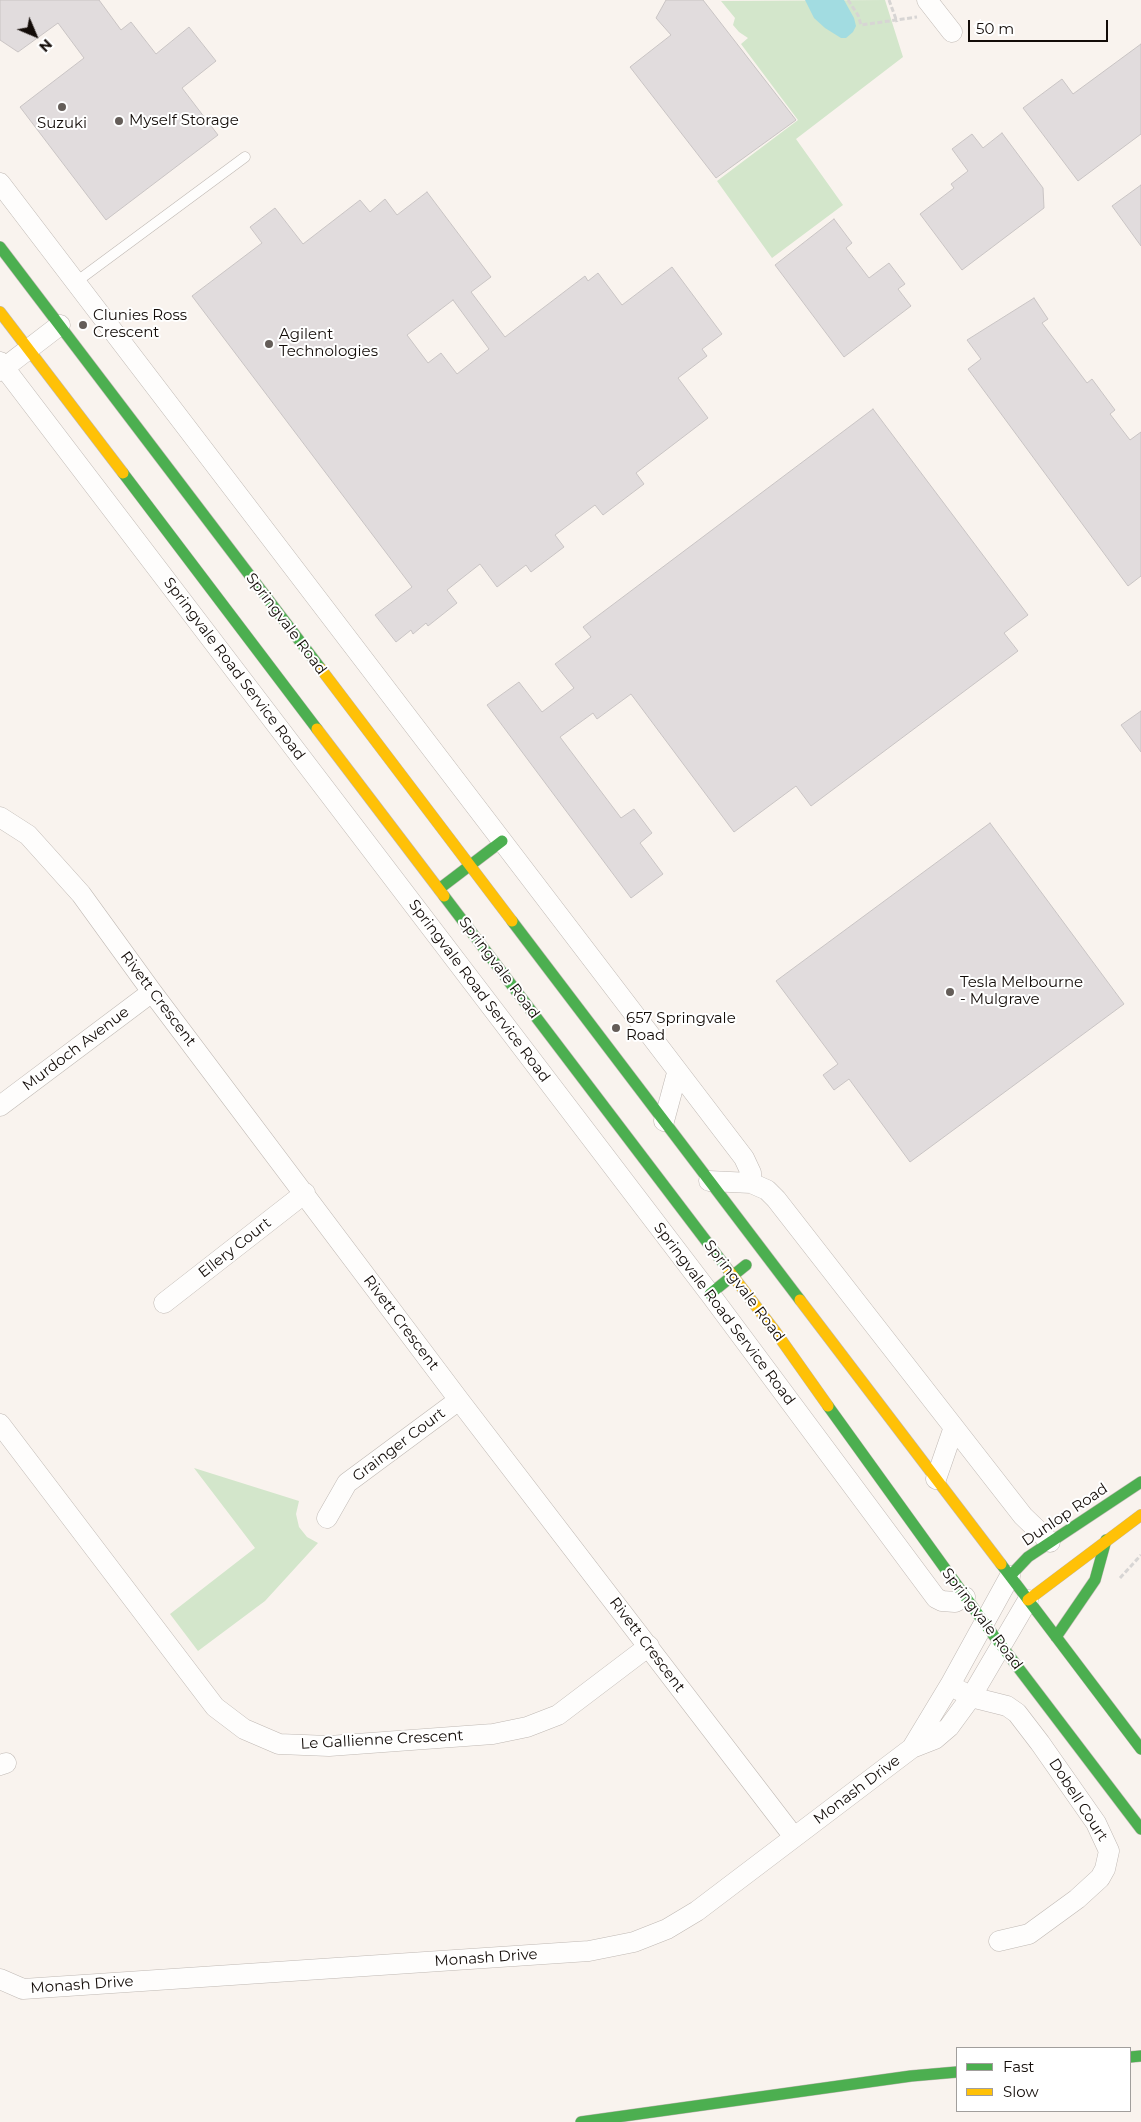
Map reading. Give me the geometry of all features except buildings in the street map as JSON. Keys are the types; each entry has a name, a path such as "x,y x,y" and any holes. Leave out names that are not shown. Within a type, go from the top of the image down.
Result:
{"main road":[{"name":"Springvale Road","path":"0,247 1141,1749"},
{"name":"Springvale Road","path":"0,312 732,1276 806,1375 965,1597 1141,1829"},
{"path":"439,889 502,841"},
{"path":"710,1294 762,1252"},
{"name":"Dunlop Road","path":"1010,1576 1022,1562 1141,1482"},
{"path":"1028,1600 1141,1515"},
{"path":"1056,1637 1095,1580 1106,1540"},
{"path":"581,2122 911,2076 956,2072"}],"street":[{"path":"932,7 952,32"},
{"path":"0,183 677,1073 744,1158 751,1173 751,1183"},
{"path":"1,367 60,325"},
{"name":"Springvale Road Service Road","path":"1,367 316,776 710,1294 936,1598 942,1602 955,1602 965,1597"},
{"path":"316,776 340,758"},
{"name":"Rivett Crescent","path":"0,817 28,836 82,894 152,992 459,1400 794,1838"},
{"name":"Murdoch Avenue","path":"0,1106 152,992"},
{"path":"664,1121 677,1073"},
{"path":"709,1181 751,1183 767,1190 776,1199 1023,1516 1050,1542"},
{"name":"Ellery Court","path":"164,1303 305,1193"},
{"name":"Grainger Court","path":"328,1518 347,1484 459,1400"},
{"name":"Le Gallienne Crescent","path":"0,1424 215,1707 244,1729 279,1744 329,1746 493,1734 527,1727 558,1716 649,1646"},
{"path":"936,1479 954,1427"},
{"name":"Monash Drive","path":"912,1748 985,1624 1010,1576"},
{"name":"Monash Drive","path":"0,1979 23,1989 579,1952 610,1948 634,1942 667,1928 697,1911 912,1748 935,1739 949,1727 971,1697 1000,1644 1028,1600"},
{"name":"Dobell Court","path":"950,1685 971,1697 998,1703 1017,1713 1096,1823 1109,1851 1105,1869 1100,1878 1077,1899 1029,1934 999,1941"}],"lane":[{"path":"76,282 245,157"}],"path":[{"path":"848,0 858,15 861,26 896,22 932,7"},
{"path":"889,0 896,22"}],"green space":[{"path":"885,0 903,57 796,139 843,205 772,258 717,181 798,120 741,44 748,38 733,25 735,18 721,1"},
{"path":"194,1468 299,1501 296,1514 299,1527 307,1537 318,1543 265,1601 198,1651 170,1614 255,1548"}],"water":[{"path":"805,0 844,0 854,18 856,26 853,32 846,38 841,38 825,28 814,18"}],"traffic: fast":[{"path":"0,247 321,669"},
{"path":"123,473 317,729"},
{"path":"439,889 502,841"},
{"path":"444,896 729,1271"},
{"path":"512,921 800,1300"},
{"path":"710,1294 746,1265"},
{"path":"828,1406 985,1624 1141,1829"},
{"path":"1010,1576 1028,1557 1141,1482"},
{"path":"1056,1637 1095,1580 1106,1540"},
{"path":"1001,1564 1141,1749"},
{"path":"1131,2057 1141,2056"},
{"path":"581,2122 911,2076 956,2072"}],"traffic: slow":[{"path":"0,312 123,473"},
{"path":"321,669 512,921"},
{"path":"317,729 444,896"},
{"path":"729,1271 775,1331 828,1406"},
{"path":"800,1300 1001,1564"},
{"path":"1028,1600 1141,1515"}],"place":[{"name":"Suzuki","path":"62,107"},
{"name":"Myself Storage","path":"119,121"},
{"name":"Clunies Ross Crescent","path":"83,325"},
{"name":"Agilent Technologies","path":"269,344"},
{"name":"Tesla Melbourne - Mulgrave","path":"950,992"},
{"name":"657 Springvale Road","path":"616,1028"}]}
